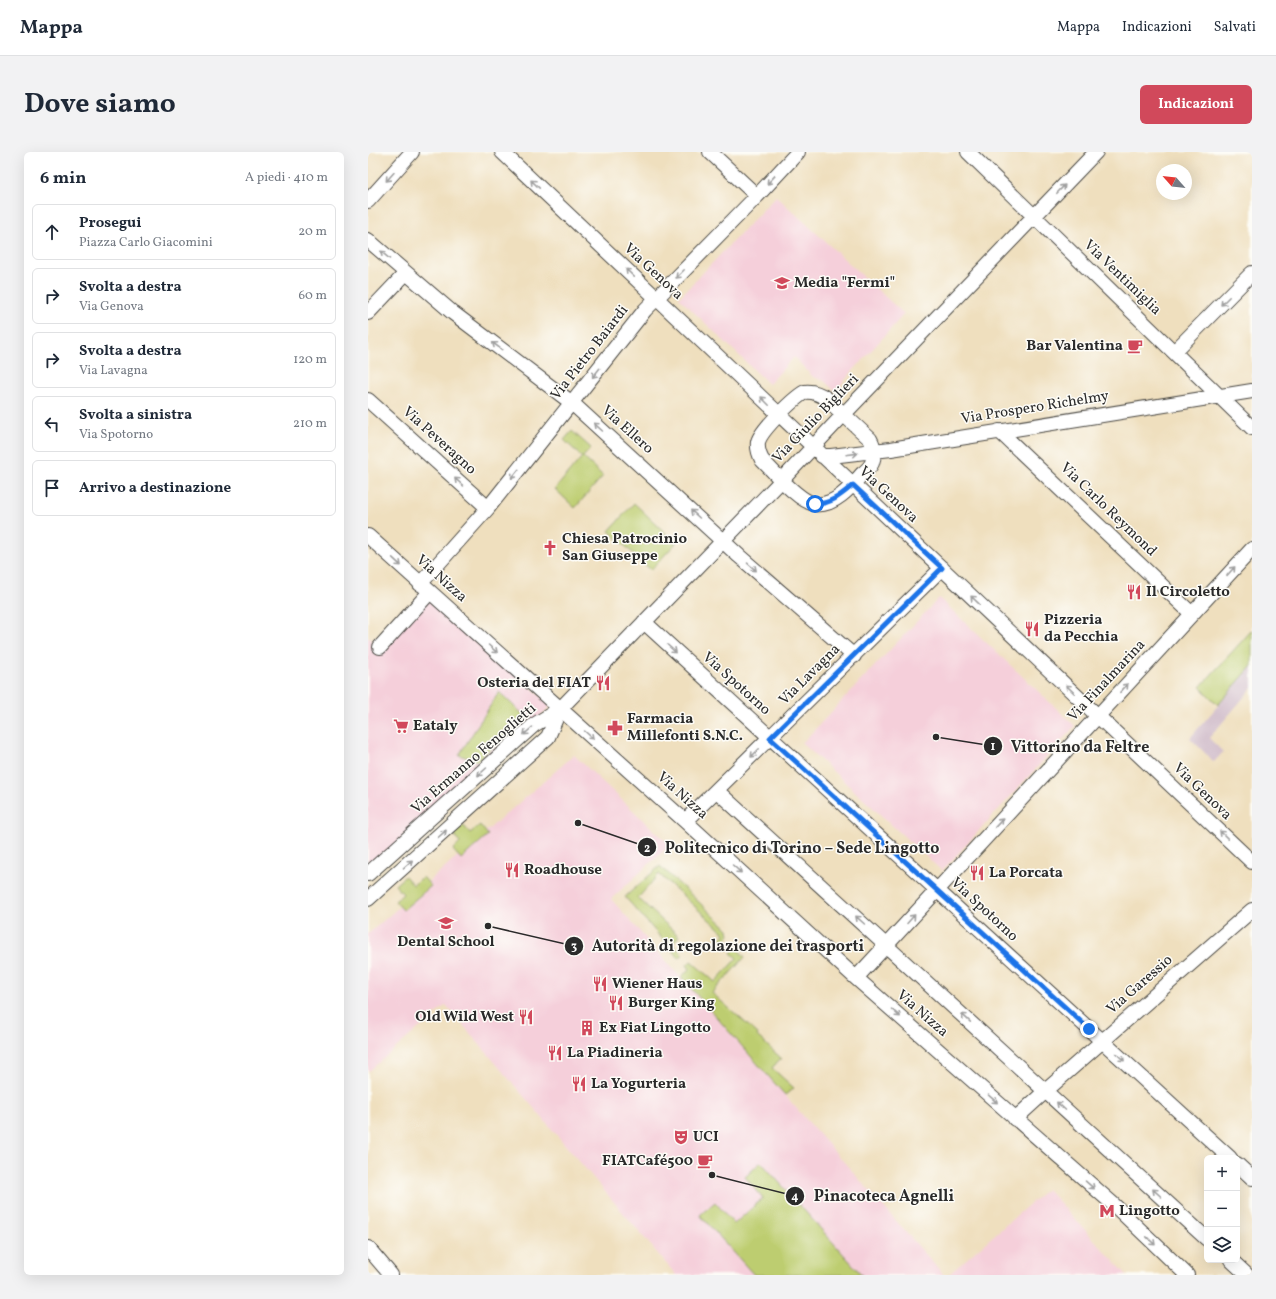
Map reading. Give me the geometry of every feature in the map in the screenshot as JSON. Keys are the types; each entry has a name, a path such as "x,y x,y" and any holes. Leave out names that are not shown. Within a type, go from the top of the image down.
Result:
{"street":[{"path":"368,201 412,152"},
{"name":"Via Genova","path":"502,152 1252,862"},
{"path":"710,152 757,196"},
{"name":"Via Pietro Baiardi","path":"380,647 488,508 656,298 757,196 798,152"},
{"name":"Via Ventimiglia","path":"968,152 1252,428"},
{"name":"Via Giulio Biglieri","path":"560,709 782,480 818,452 844,414 1096,152"},
{"name":"Via Ellero","path":"368,240 454,313 572,403 723,541 854,656"},
{"path":"368,313 406,273"},
{"path":"1174,352 1252,273"},
{"name":"Via Prospero Richelmy","path":"818,452 831,456 874,451 1252,391"},
{"path":"805,392 821,395 844,414 870,439 874,451 873,462 853,485 836,498 821,504 805,501 762,460 758,454 758,442 763,432 799,395 805,392"},
{"name":"Via Peveragno","path":"368,400 488,508"},
{"name":"Via Carlo Reymond","path":"1000,431 1192,614"},
{"name":"Via Nizza","path":"368,536 685,821 856,978 1113,1204 1187,1275"},
{"name":"Via Finalmarina","path":"856,978 1252,549"},
{"name":"Via Lavagna","path":"685,821 942,568"},
{"name":"Via Spotorno","path":"644,622 1227,1155"},
{"name":"Via Ermanno Fenoglietti","path":"368,874 534,725 560,709"},
{"name":"Via Ermanno Fenoglietti","path":"368,899 548,737 560,709"},
{"path":"717,791 888,945 1204,1236"},
{"name":"Via Garessio","path":"1015,1119 1252,910"},
{"path":"1240,1167 1252,1178"},
{"path":"368,1248 391,1275"},
{"path":"1235,1263 1248,1273"}],"shaded area":[{"name":"Media \"Fermi\"","path":"776,196 904,314 835,391 823,380 813,377 794,357 769,384 679,298"},
{"path":"430,592 551,706 368,871 368,637 380,647"},
{"path":"939,598 1075,726 942,871 802,743"},
{"path":"1252,666 1252,688 1209,738 1223,752 1214,762 1190,738"},
{"name":"Ex Fiat Lingotto","path":"574,755 670,845 611,899 944,1275 676,1275 446,1005 368,1072 368,934"},
{"path":"1047,1189 1127,1275 948,1275"}],"green space":[{"path":"572,431 591,448 583,457 603,476 575,508 555,489 582,457 564,440"},
{"path":"634,503 676,543 651,570 609,531"},
{"path":"1252,630 1252,666 1218,705 1200,687"},
{"path":"499,692 527,718 477,761 459,755"},
{"path":"463,825 470,833 480,825 488,835 461,859 453,850 460,843 453,833"},
{"path":"660,866 728,929 729,935 724,941 719,941 725,934 659,874 638,898 679,936 672,944 683,954 679,958 625,897"},
{"path":"405,876 413,885 423,877 431,886 403,910 395,901 403,894 395,885"},
{"path":"736,947 745,957 712,993 758,1034 757,1036 782,1059 780,1059 772,1068 794,1088 785,1095 681,977 690,969 687,965 691,961 715,982 737,958 731,953"},
{"path":"761,1162 862,1275 754,1275 700,1215 715,1202 734,1224 763,1198 745,1177"}],"place":[{"name":"Media \"Fermi\"","path":"782,283"},
{"name":"Bar Valentina","path":"1135,346"},
{"name":"Chiesa Patrocinio San Giuseppe","path":"550,548"},
{"name":"Il Circoletto","path":"1134,592"},
{"name":"Pizzeria da Pecchia","path":"1032,629"},
{"name":"Osteria del FIAT","path":"603,683"},
{"name":"Eataly","path":"401,726"},
{"name":"Farmacia Millefonti S.N.C.","path":"615,728"},
{"name":"Vittorino da Feltre","path":"936,737"},
{"name":"Politecnico di Torino – Sede Lingotto","path":"578,823"},
{"name":"Roadhouse","path":"512,870"},
{"name":"La Porcata","path":"977,873"},
{"name":"Dental School","path":"446,923"},
{"name":"Autorità di regolazione dei trasporti","path":"488,926"},
{"name":"Wiener Haus","path":"600,984"},
{"name":"Burger King","path":"616,1003"},
{"name":"Old Wild West","path":"526,1017"},
{"name":"Ex Fiat Lingotto","path":"587,1028"},
{"name":"La Piadineria","path":"555,1053"},
{"name":"La Yogurteria","path":"579,1084"},
{"name":"UCI","path":"681,1137"},
{"name":"FIATCafé500","path":"705,1161"},
{"name":"Pinacoteca Agnelli","path":"712,1175"},
{"name":"Lingotto","path":"1107,1211"}],"route":[{"path":"815,504 828,502 853,485 942,568 770,738 1089,1029"}]}
